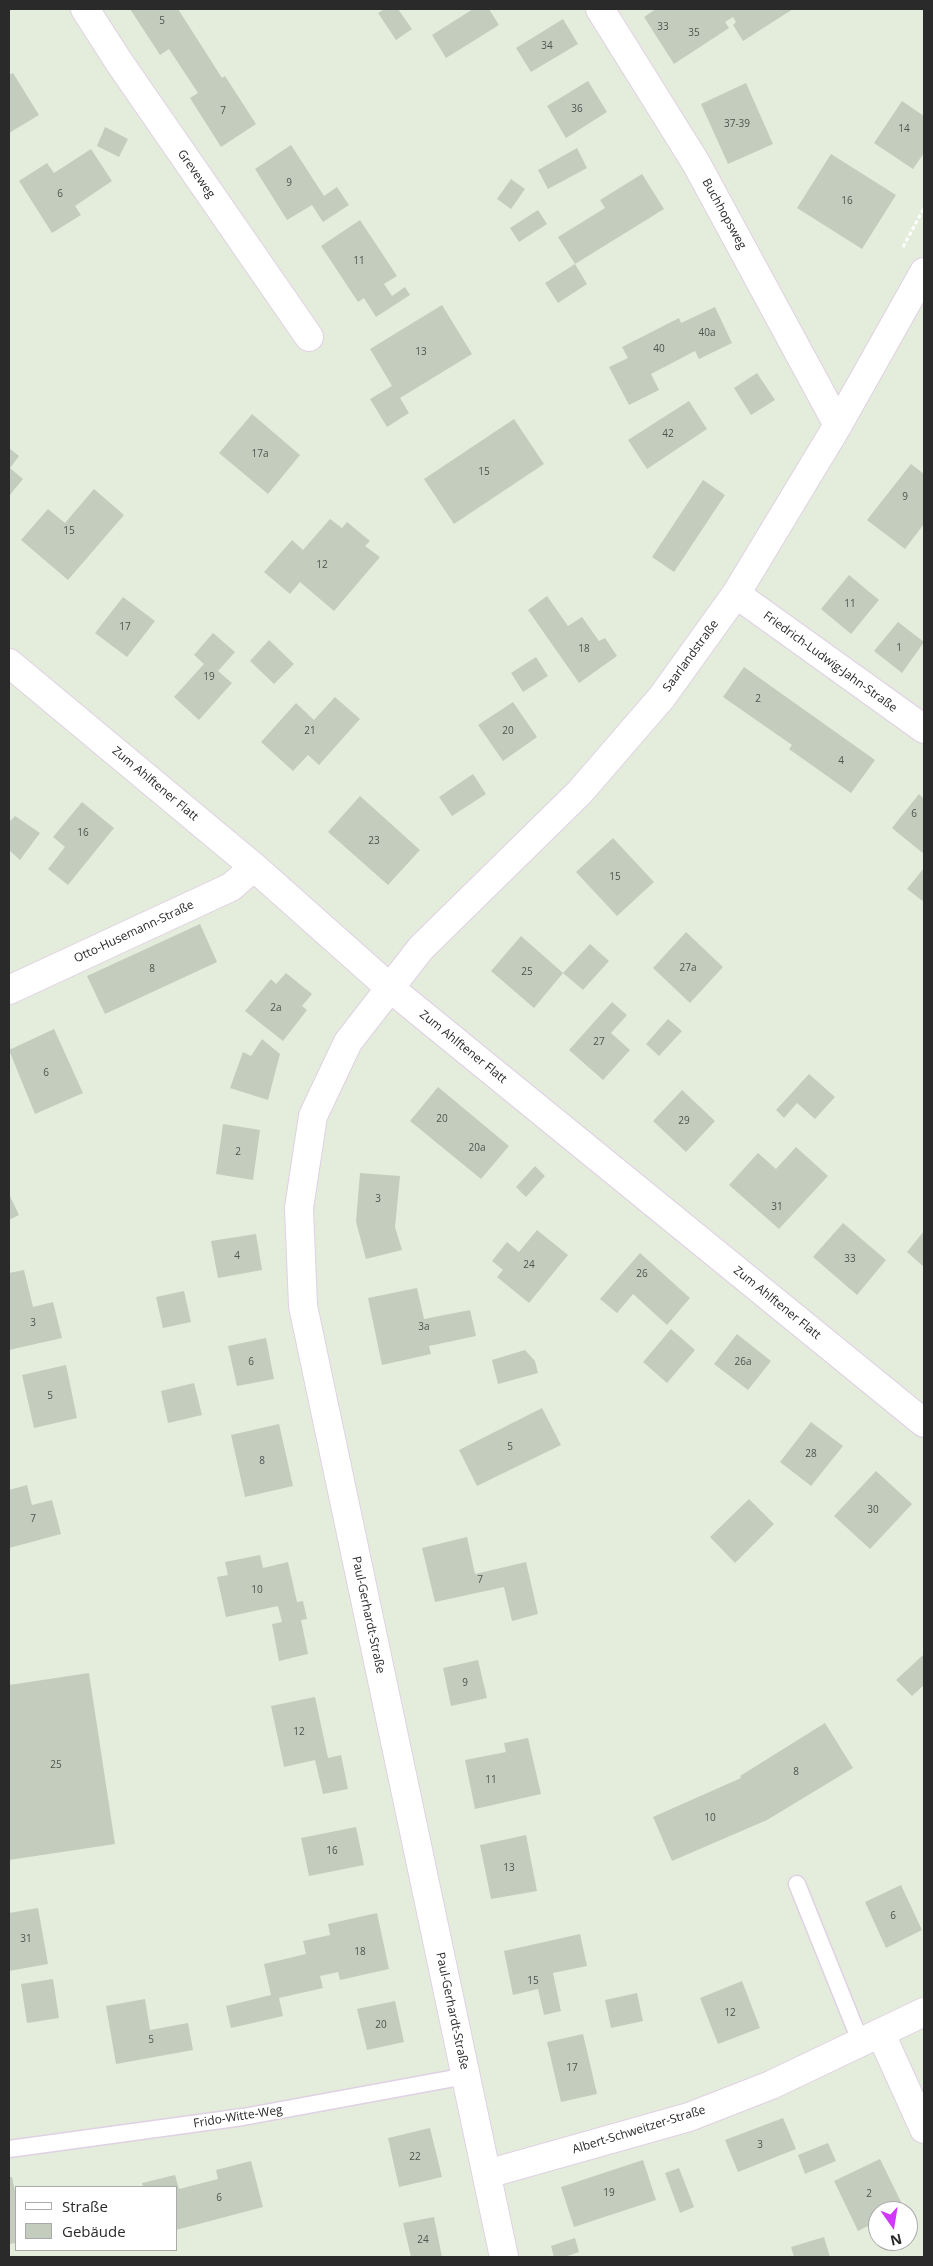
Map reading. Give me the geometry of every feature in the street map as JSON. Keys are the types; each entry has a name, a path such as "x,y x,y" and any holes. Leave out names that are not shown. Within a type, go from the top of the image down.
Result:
{"street":[{"name":"Greveweg","path":"85,9 119,62 309,337"},
{"name":"Buchhopsweg","path":"600,9 696,163 838,426"},
{"name":"Saarlandstraße","path":"390,988 421,948 580,792 662,697 736,594 838,426 924,272"},
{"name":"Friedrich-Ludwig-Jahn-Straße","path":"736,594 924,729"},
{"name":"Zum Ahlftener Flatt","path":"9,663 254,867 390,988 924,1422"},
{"name":"Otto-Husemann-Straße","path":"9,990 231,887 254,867"},
{"name":"Paul-Gerhardt-Straße","path":"390,988 348,1042 313,1116 298,1208 303,1306 504,2257"},
{"name":"Albert-Schweitzer-Straße","path":"487,2174 689,2117 771,2086 924,2012"},
{"path":"871,2039 924,2129"}],"lane":[{"path":"797,1884 871,2039"},
{"name":"Frido-Witte-Weg","path":"9,2150 243,2117 466,2076"}],"path":[{"path":"900,253 924,208"}],"building":[{"path":"130,9 178,9 222,78 225,76 256,124 221,147 190,98 198,93 169,49 160,55"},
{"path":"385,9 398,9 412,29 396,40 378,13"},
{"path":"473,9 489,9 499,25 446,58 432,35"},
{"path":"656,9 793,9 743,41 733,25 736,22 733,17 725,22 729,28 674,64 644,17"},
{"path":"563,19 578,44 531,72 516,48"},
{"path":"13,73 39,115 9,133 9,75"},
{"path":"588,81 607,112 566,138 547,106"},
{"path":"746,83 773,144 728,164 701,104"},
{"path":"902,101 924,116 924,153 913,169 874,143"},
{"path":"105,127 128,139 119,157 97,146"},
{"path":"291,145 324,196 337,187 349,205 323,222 312,205 287,220 255,169"},
{"path":"577,148 587,168 548,189 538,170"},
{"path":"91,149 112,181 75,206 81,215 52,233 19,181 47,163 54,173"},
{"path":"831,154 896,195 862,249 797,208"},
{"path":"642,174 664,209 575,264 558,237 605,208 600,200"},
{"path":"511,179 525,189 511,209 497,199"},
{"path":"538,210 547,224 519,242 510,228"},
{"path":"360,220 397,276 384,284 392,296 405,287 410,295 376,317 364,298 358,302 321,246"},
{"path":"575,264 587,284 558,303 545,283"},
{"path":"442,305 472,354 400,398 409,413 387,427 370,399 392,386 370,349"},
{"path":"715,307 732,343 699,359 695,351 651,374 659,390 629,405 609,367 628,358 622,347 679,318 681,323"},
{"path":"757,373 775,400 751,415 734,388"},
{"path":"689,401 707,429 647,469 628,440"},
{"path":"252,414 300,455 268,494 219,453"},
{"path":"514,419 544,464 454,524 424,479"},
{"path":"9,448 19,456 10,468 23,479 9,496"},
{"path":"911,464 924,474 924,524 905,549 867,520"},
{"path":"703,480 725,495 674,572 652,557"},
{"path":"94,489 124,515 68,580 21,540 48,509 65,523"},
{"path":"330,519 342,528 347,522 370,541 365,546 380,557 334,611 300,582 290,594 264,572 292,540 303,550"},
{"path":"849,575 879,600 851,634 821,609"},
{"path":"547,596 568,626 582,617 599,641 605,638 617,656 579,683 528,610"},
{"path":"123,597 155,621 127,657 95,633"},
{"path":"898,622 924,642 902,673 874,651"},
{"path":"213,633 235,652 218,671 232,683 199,720 174,697 204,664 194,655"},
{"path":"269,640 294,664 274,684 250,661"},
{"path":"536,657 548,676 523,692 511,673"},
{"path":"744,667 875,760 851,793 789,749 792,745 723,697"},
{"path":"335,697 360,719 319,765 308,755 293,771 261,742 296,703 314,720"},
{"path":"513,702 537,737 503,761 478,725"},
{"path":"473,774 486,794 452,816 439,797"},
{"path":"919,794 924,799 924,854 892,828"},
{"path":"360,796 420,850 388,885 328,832"},
{"path":"82,802 114,828 68,885 48,869 65,847 53,837"},
{"path":"15,816 40,833 20,860 9,850 9,822"},
{"path":"613,838 654,882 617,916 576,872"},
{"path":"924,868 924,902 907,889"},
{"path":"200,924 217,962 105,1014 87,976"},
{"path":"686,932 723,967 690,1003 653,968"},
{"path":"521,936 563,973 534,1008 491,971"},
{"path":"590,944 609,961 583,990 563,973"},
{"path":"286,973 312,994 302,1006 307,1010 283,1041 245,1011 271,979 276,984"},
{"path":"612,1002 627,1015 611,1033 630,1050 603,1080 569,1050"},
{"path":"668,1019 682,1031 659,1056 646,1044"},
{"path":"54,1029 83,1093 35,1114 9,1050"},
{"path":"262,1039 280,1054 268,1100 230,1088 243,1052 251,1056"},
{"path":"809,1074 835,1097 815,1119 797,1103 784,1118 776,1110"},
{"path":"438,1087 509,1146 481,1179 410,1121"},
{"path":"682,1090 715,1121 686,1152 653,1121"},
{"path":"223,1124 260,1130 253,1180 216,1174"},
{"path":"796,1147 828,1176 779,1229 729,1185 758,1153 776,1169"},
{"path":"535,1166 545,1176 526,1197 516,1187"},
{"path":"360,1173 400,1176 395,1227 402,1250 366,1259 356,1222"},
{"path":"9,1194 19,1215 9,1220"},
{"path":"843,1223 886,1260 857,1295 813,1257"},
{"path":"537,1230 568,1255 529,1303 497,1277 503,1270 492,1261 507,1242 519,1252"},
{"path":"924,1231 924,1267 907,1252"},
{"path":"256,1234 262,1270 218,1278 211,1241"},
{"path":"640,1253 690,1298 667,1325 633,1294 617,1313 600,1299"},
{"path":"24,1270 33,1307 53,1302 62,1338 9,1350 9,1273"},
{"path":"417,1288 424,1319 470,1310 476,1336 429,1346 431,1354 382,1365 368,1298"},
{"path":"184,1291 191,1322 163,1328 156,1297"},
{"path":"671,1329 695,1350 667,1383 643,1362"},
{"path":"737,1334 771,1361 748,1390 714,1364"},
{"path":"266,1338 274,1379 237,1386 228,1346"},
{"path":"525,1350 535,1361 538,1373 498,1384 492,1360"},
{"path":"66,1365 77,1418 34,1428 22,1375"},
{"path":"194,1383 202,1415 168,1423 161,1391"},
{"path":"542,1408 561,1445 477,1486 459,1450"},
{"path":"811,1422 843,1446 811,1486 780,1462"},
{"path":"279,1424 293,1486 245,1497 231,1435"},
{"path":"876,1471 912,1504 870,1549 834,1516"},
{"path":"27,1485 32,1505 52,1500 61,1534 9,1548 9,1490"},
{"path":"749,1499 774,1524 735,1563 710,1537"},
{"path":"467,1537 475,1574 526,1562 538,1614 512,1621 504,1587 435,1602 422,1548"},
{"path":"260,1555 263,1568 288,1562 297,1602 303,1601 307,1619 301,1620 308,1654 279,1661 272,1624 282,1622 278,1606 226,1617 217,1577 228,1575 225,1562"},
{"path":"923,1655 924,1685 912,1696 896,1680"},
{"path":"478,1660 487,1698 451,1706 443,1668"},
{"path":"89,1673 115,1844 9,1860 9,1685"},
{"path":"315,1697 328,1758 341,1755 348,1789 323,1794 315,1760 284,1767 271,1706"},
{"path":"825,1723 853,1768 767,1820 672,1861 653,1817 741,1778 740,1776"},
{"path":"528,1738 541,1794 475,1809 465,1760 506,1752 504,1743"},
{"path":"356,1827 364,1865 309,1876 301,1838"},
{"path":"526,1835 537,1891 491,1899 480,1845"},
{"path":"901,1885 922,1930 886,1948 865,1902"},
{"path":"38,1908 48,1964 9,1971 9,1913"},
{"path":"377,1913 389,1969 340,1980 338,1972 320,1976 323,1988 279,1998 283,2016 231,2028 226,2006 271,1995 264,1964 306,1954 303,1941 330,1935 328,1924"},
{"path":"580,1934 587,1966 553,1973 561,2011 544,2015 538,1989 513,1995 504,1951"},
{"path":"53,1979 59,2018 27,2023 21,1984"},
{"path":"742,1981 760,2028 718,2044 700,1998"},
{"path":"637,1993 643,2021 611,2028 605,2000"},
{"path":"145,1999 150,2030 188,2023 193,2050 116,2064 106,2006"},
{"path":"395,2001 404,2042 367,2050 357,2009"},
{"path":"583,2034 597,2094 561,2102 547,2042"},
{"path":"783,2118 796,2149 738,2172 725,2140"},
{"path":"430,2128 442,2177 399,2187 388,2138"},
{"path":"828,2143 836,2161 805,2174 798,2155"},
{"path":"880,2159 901,2201 868,2201 868,2226 858,2231 834,2181"},
{"path":"643,2160 656,2200 574,2227 561,2187"},
{"path":"251,2161 263,2207 178,2229 178,2186 143,2186 142,2183 175,2175 179,2189 218,2179 216,2170"},
{"path":"679,2168 694,2207 680,2213 665,2173"},
{"path":"9,2177 12,2177 15,2191 15,2243 9,2244"},
{"path":"434,2217 442,2257 411,2257 403,2223"},
{"path":"824,2237 830,2257 794,2257 791,2247"},
{"path":"575,2238 579,2252 565,2257 554,2257 551,2246"}]}
